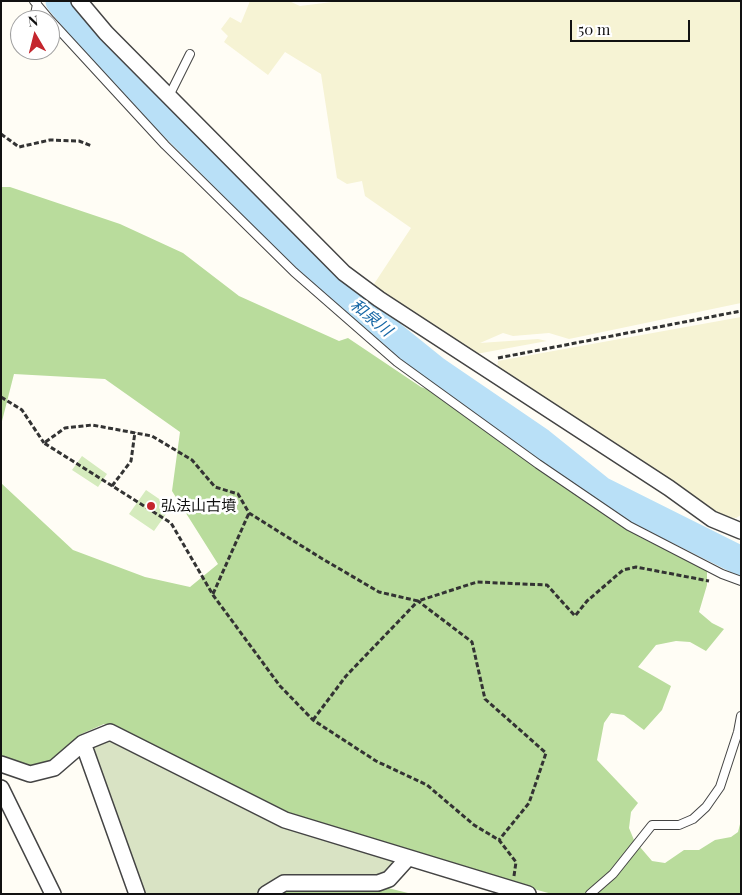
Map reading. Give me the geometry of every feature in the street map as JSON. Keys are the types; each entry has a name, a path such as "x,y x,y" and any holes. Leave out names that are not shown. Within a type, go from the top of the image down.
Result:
{"street":[{"path":"79,1 169,96 344,273 379,299 669,488 712,519 741,531"},
{"path":"1,764 30,774 54,768 83,743 110,732 284,820 528,894"},
{"path":"83,743 136,894"},
{"path":"1,788 53,894"},
{"path":"266,894 284,883 378,883 389,878 408,858"}],"lane":[{"path":"60,31 165,145 294,272 397,362 538,464 629,526 722,574 741,581"},
{"path":"169,96 190,54"},
{"path":"590,894 612,874 652,825 679,825 693,819 706,807 720,787 740,734 741,716"}],"path":[{"path":"1,134 19,147 50,140 79,141 92,146"},
{"path":"475,362 741,311"},
{"path":"1,397 22,410 44,443 171,523 213,595 280,686 313,720 376,761 427,785 474,825 499,840 516,862 513,889"},
{"path":"44,443 65,428 92,425 152,436 192,460 215,487 238,494 249,513 379,592 418,601 472,642 485,699 546,753 529,803 499,840"},
{"path":"112,486 131,461 135,432"},
{"path":"213,595 249,513"},
{"path":"313,720 346,676 418,601 478,582 547,585 575,616 587,601 623,570 636,567 709,581 722,574"}],"shaded area":[{"path":"250,1 289,1 300,6 340,1 741,1 741,303 569,339 549,333 513,336 503,333 480,343 538,339 547,341 476,354 372,287 411,228 365,196 362,181 347,184 337,178 321,74 285,52 268,75 224,42 228,36 221,29 230,17 241,23"},
{"path":"741,317 741,515 736,518 726,517 706,507 497,369 498,361"}],"green space":[{"path":"1,187 10,187 120,224 183,253 239,296 339,341 348,338 421,387 435,392 640,537 707,570 707,585 699,612 712,623 724,629 706,651 690,642 676,641 656,645 638,667 671,686 662,710 644,730 624,715 611,713 604,723 597,760 638,803 631,812 629,828 634,840 652,861 665,863 684,850 699,850 715,840 731,837 738,832 741,820 741,894 552,894 486,876 439,859 312,824 282,812 130,735 104,724 79,735 61,754 48,762 27,766 1,759 1,483 73,550 145,577 190,587 218,564 172,491 180,432 105,379 14,374 1,425"},
{"path":"82,456 107,474 98,487 72,470"},
{"path":"146,490 171,507 154,531 129,514"},
{"path":"106,740 130,746 391,859 394,865 379,877 262,894 143,894 94,758 94,748"},
{"path":"285,886 355,886 359,891 384,887 412,894 273,894"}],"waterway":[{"name":"和泉川","path":"60,1 118,70 237,189 328,284 436,371 540,442 601,491 741,561"}],"place":[{"name":"弘法山古墳","path":"151,506"}]}
